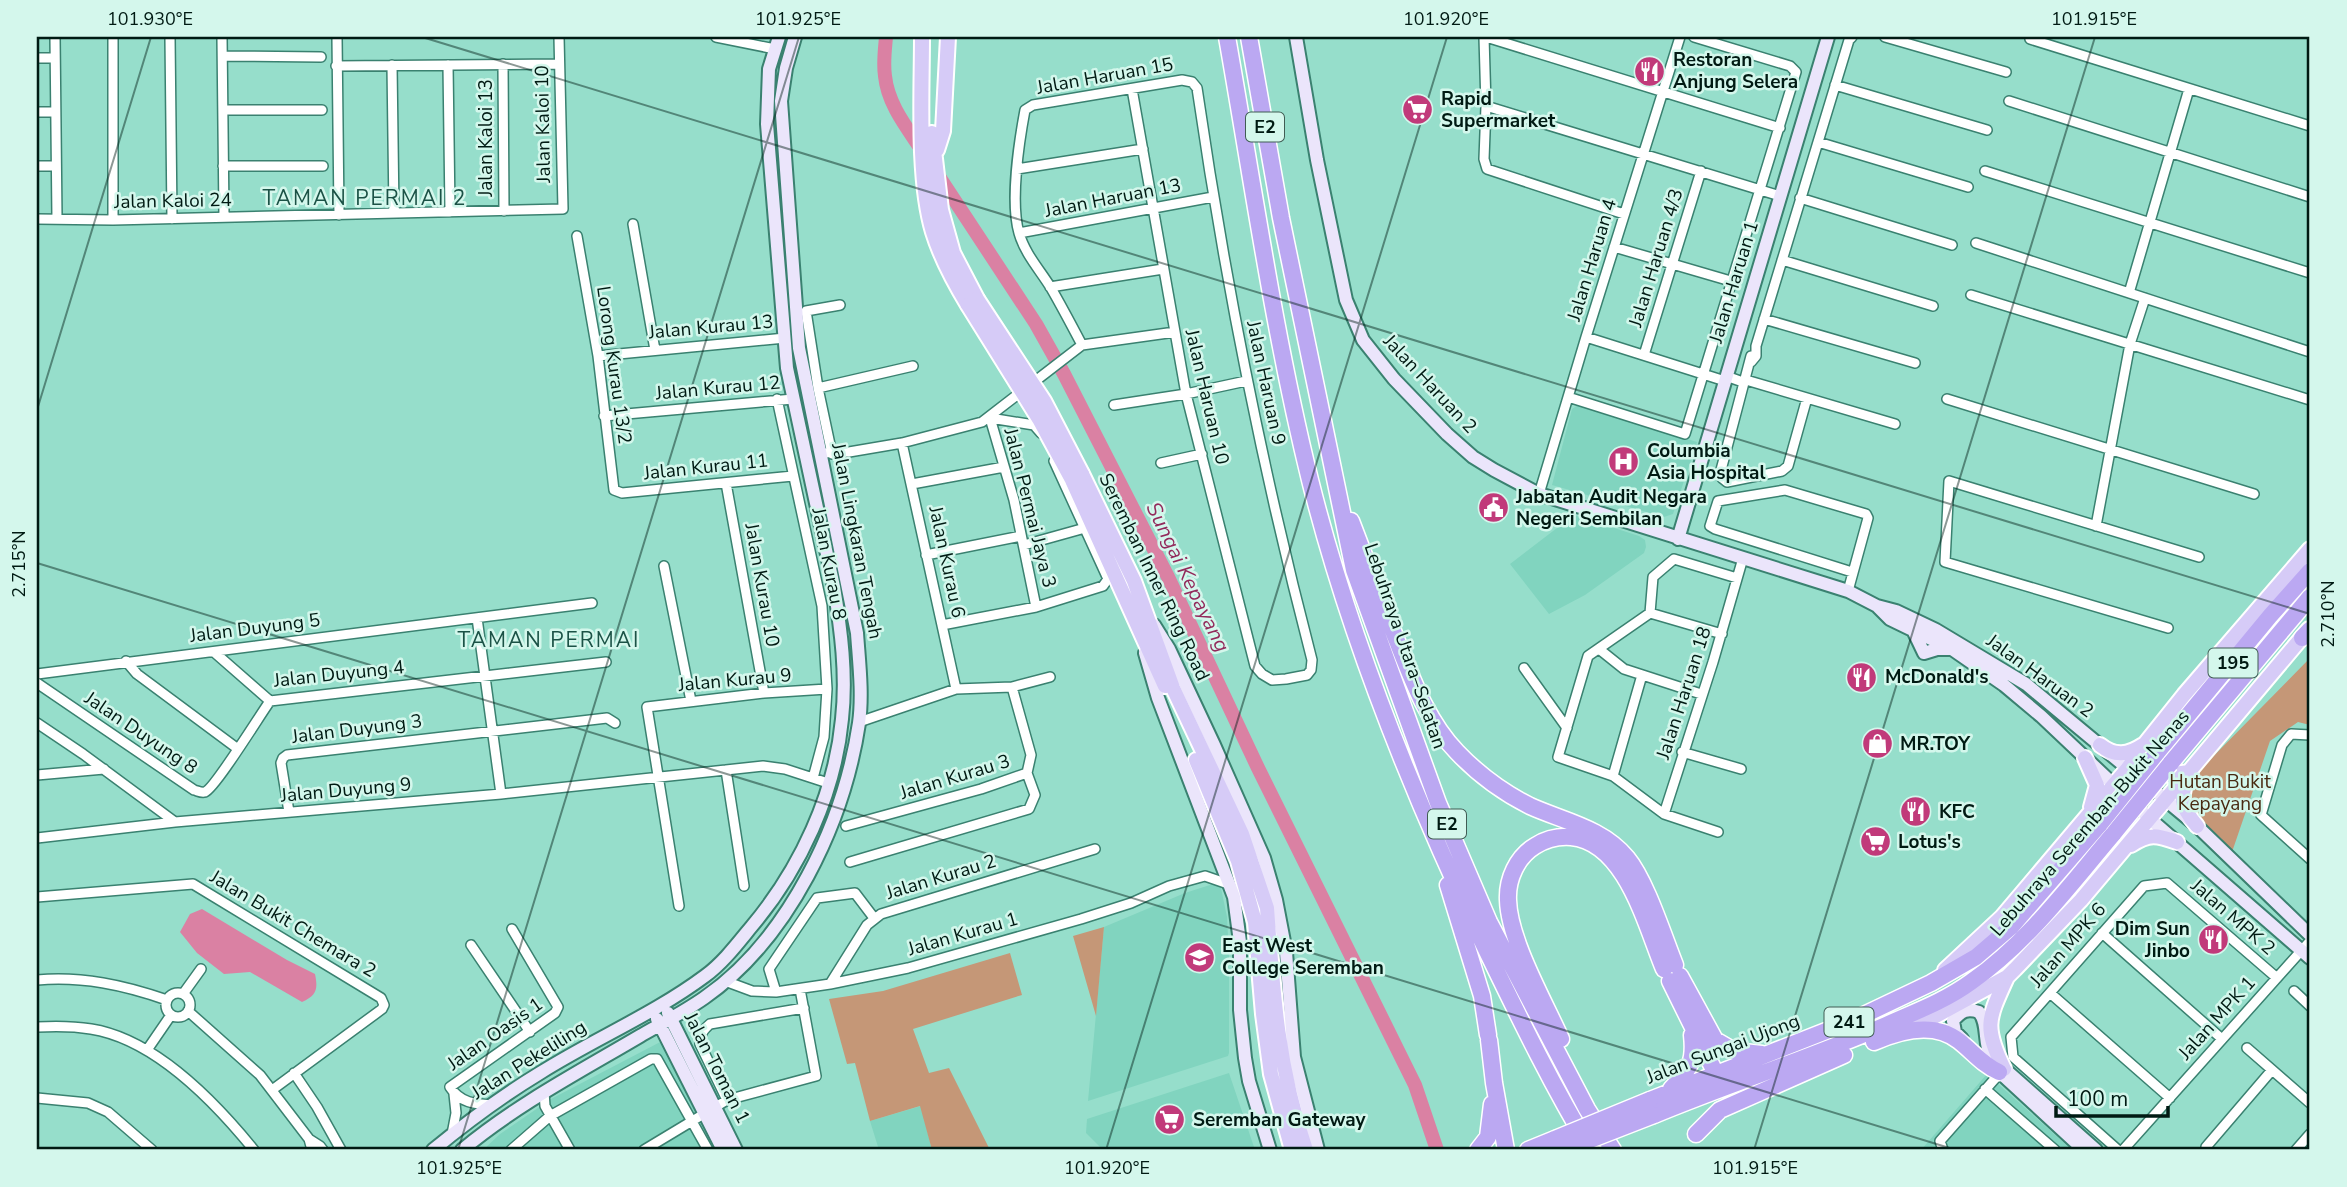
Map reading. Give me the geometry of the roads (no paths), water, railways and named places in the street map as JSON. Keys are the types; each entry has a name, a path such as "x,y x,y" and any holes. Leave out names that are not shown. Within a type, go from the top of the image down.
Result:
{"highway":[{"name":"Lebuhraya Utara–Selatan","path":"1227,37 1293,407 1351,625 1436,842 1535,1049 1591,1150"},
{"name":"Lebuhraya Utara–Selatan","path":"1249,37 1333,477 1354,570 1438,803 1489,922 1587,1109 1613,1150"},
{"path":"1333,477 1415,687 1443,736 1476,770 1510,794 1539,810 1591,830 1622,851 1639,876 1692,1026 1716,1074"},
{"name":"Lebuhraya Seremban-Bukit Nenas","path":"1829,1050 1941,1001 1970,983 2023,940 2150,750 2310,571"},
{"name":"Lebuhraya Seremban-Bukit Nenas","path":"1931,983 1976,957 2011,928 2100,825 2170,764 2310,597"},
{"path":"1587,1109 1567,1052 1515,934 1508,910 1510,883 1517,863 1547,840 1569,837 1587,841 1610,855 1629,884 1672,973 1715,1040 1734,1051 1764,1054"},
{"path":"1436,842 1482,996 1506,1150"},
{"name":"Jalan Sungai Ujong","path":"1652,1107 1667,1093 1849,1022 1931,983"},
{"path":"1667,1093 1682,1078 1693,1059 1692,1026"},
{"path":"1694,1142 1720,1110 1888,1035 1912,1028 1947,1034 1957,1039 1987,1067 2001,1071"},
{"name":"Jalan Sungai Ujong","path":"1528,1150 1559,1145 1652,1107 1723,1087 1829,1050"},
{"path":"1694,1142 1701,1117 1715,1102 1788,1065"},
{"path":"1478,1150 1488,1137 1494,1083"}],"main road":[{"name":"Seremban Inner Ring Road","path":"922,37 927,117 941,210 953,253 977,299 1044,401 1121,551 1143,621"},
{"name":"Seremban Inner Ring Road","path":"930,37 926,193 932,230 946,267 1039,419 1072,480 1118,582 1143,621"},
{"path":"934,159 943,131 948,37"},
{"path":"2100,825 2115,785 2128,768 2150,750 2240,628 2310,549"},
{"path":"1143,621 1159,646 1173,688 1242,834 1263,893 1267,908 1266,979 1271,1074 1292,1150"},
{"path":"1143,621 1238,861 1255,922 1282,1068 1306,1150"},
{"path":"1829,1050 1932,1017 2007,977 2039,946 2166,801 2307,632"},
{"path":"2101,745 2109,752 2120,754 2150,750"},
{"path":"2150,750 2147,761 2156,772 2168,775 2189,772"},
{"path":"2085,758 2097,785 2100,825"},
{"path":"2189,772 2182,793 2182,804 2197,826"},
{"path":"2100,825 2100,812 2117,817 2125,828 2121,852"},
{"path":"2121,852 2146,836 2159,836 2177,842"},
{"path":"2001,1071 1990,1028 1995,1003 2007,977"}],"street":[{"path":"55,37 57,219"},
{"path":"113,37 113,220"},
{"path":"170,37 172,219"},
{"path":"222,37 224,217"},
{"path":"337,37 339,215"},
{"name":"Jalan Kaloi 10","path":"559,37 563,209"},
{"path":"716,37 777,43 782,47 787,37"},
{"name":"Jalan Lingkaran Tengah","path":"665,1022 704,998 725,981 769,934 788,908 833,823 859,722 860,671 857,633 826,454 799,348 781,101 794,37"},
{"name":"Jalan Haruan 2","path":"1296,37 1317,160 1346,300 1363,340 1394,379 1447,435 1473,457 1539,494 1848,591 1877,606 1896,611 1987,659 2042,696 2197,826 2310,935"},
{"path":"1624,214 1487,169 1484,159 1485,37 1780,128"},
{"name":"Jalan Haruan 4","path":"1539,494 1680,37"},
{"path":"1567,397 1685,434 1734,282 1796,72 1790,66 1694,37"},
{"name":"Jalan Haruan 1","path":"1678,539 1828,37"},
{"path":"1807,398 1788,466 1782,471 1727,482 1722,478 1721,470 1751,354 1756,346 1852,37"},
{"path":"1885,37 2006,72"},
{"path":"2030,39 2310,126"},
{"path":"777,43 778,89 781,101"},
{"name":"Jalan Lingkaran Tengah","path":"657,1006 707,975 773,901 806,843 828,783 842,717 840,621 793,399 785,338 767,124 768,82 777,43"},
{"path":"223,56 321,57"},
{"path":"37,58 55,58"},
{"name":"Jalan Kaloi 13","path":"503,64 504,211"},
{"path":"336,66 559,64"},
{"path":"391,65 394,213"},
{"path":"448,65 450,212"},
{"name":"Jalan Haruan 15","path":"1017,169 1025,110 1033,105 1182,80 1192,82"},
{"name":"Jalan Haruan 9","path":"1192,82 1197,88 1213,197 1246,381 1312,660 1311,670 1307,675 1293,678"},
{"path":"1835,85 1987,130"},
{"name":"Jalan Haruan 10","path":"1132,89 1186,394 1255,666 1272,680 1293,678"},
{"path":"2129,293 2189,89"},
{"path":"2009,101 2310,197"},
{"path":"1486,106 1780,196"},
{"path":"223,110 322,110"},
{"path":"37,112 55,112"},
{"path":"1818,142 1968,187"},
{"path":"1082,345 1050,287 1031,260 1019,233 1017,169 1143,149"},
{"path":"37,166 55,166"},
{"path":"223,166 323,166"},
{"name":"Jalan Haruan 4/3","path":"1644,355 1701,171"},
{"path":"1985,171 2310,273"},
{"name":"Jalan Haruan 13","path":"1019,233 1213,197"},
{"path":"1800,198 1952,245"},
{"name":"Jalan Kaloi 24","path":"37,219 172,219 563,209"},
{"path":"633,224 654,350"},
{"name":"Lorong Kurau 13/2","path":"577,236 598,356 614,490 622,493"},
{"path":"1976,243 2310,352"},
{"path":"1614,247 1734,282"},
{"path":"1782,260 1933,306"},
{"path":"1050,287 1163,269"},
{"path":"1971,295 2310,400"},
{"path":"2096,526 2130,344 2145,298"},
{"path":"839,305 806,311 826,454 902,443 960,429 990,418 1082,345 1175,331"},
{"path":"1764,319 1915,363"},
{"path":"1586,337 1705,374 1742,375 1746,380 1895,424"},
{"name":"Jalan Kurau 13","path":"598,356 785,338"},
{"path":"1732,356 1751,362"},
{"path":"818,388 914,366"},
{"path":"1115,405 1246,381"},
{"name":"Jalan Kurau 12","path":"604,416 793,399"},
{"path":"1947,399 2254,494"},
{"name":"Jalan Kurau 8","path":"778,400 822,606 827,689 824,737 813,778"},
{"path":"942,625 1036,607 1103,586 1108,579 1038,428 1034,425 990,418"},
{"name":"Jalan Permai Jaya 3","path":"990,418 1022,540 1036,607"},
{"name":"Jalan Kurau 6","path":"902,443 956,689"},
{"path":"1161,463 1202,454"},
{"path":"912,484 1004,467"},
{"name":"Jalan Kurau 11","path":"622,493 793,476"},
{"path":"2168,628 1945,562 1949,481 2199,557"},
{"name":"Jalan Kurau 10","path":"726,483 764,693"},
{"path":"1848,591 1868,518 1866,514 1785,490 1718,501 1710,526 1715,529 1852,572"},
{"path":"926,555 1085,528"},
{"name":"Jalan Haruan 18","path":"1664,814 1722,634 1743,558"},
{"path":"1650,613 1653,577 1674,559 1737,580"},
{"path":"664,566 691,701"},
{"name":"Jalan Duyung 5","path":"37,674 592,603"},
{"name":"Jalan Haruan 2","path":"1877,606 1890,619 1952,649 2004,685 2041,716 2149,818 2307,950"},
{"path":"1650,613 1722,634"},
{"path":"1650,613 1588,656 1558,757 1614,776 1664,814 1718,832"},
{"path":"477,618 501,794"},
{"name":"Seremban Inner Ring Road","path":"1143,621 1169,649 1264,858 1286,952 1294,1057 1318,1150"},
{"name":"Seremban Inner Ring Road","path":"1143,621 1158,698 1231,884 1240,942 1240,1010 1245,1058 1249,1081 1270,1150"},
{"path":"1599,649 1624,670 1701,694"},
{"name":"Jalan Duyung 4","path":"214,652 270,701 606,662"},
{"path":"127,661 137,674 238,749"},
{"path":"1524,668 1567,728"},
{"path":"1614,776 1642,675"},
{"path":"859,722 956,689 1012,687 1050,677"},
{"name":"Jalan Duyung 8","path":"37,683 198,792 209,789 270,701"},
{"name":"Jalan Kurau 3","path":"846,826 981,789 1027,773 1031,755 1012,687"},
{"name":"Jalan Kurau 9","path":"657,777 647,706 827,689"},
{"name":"Jalan Duyung 3","path":"289,813 281,763 287,755 607,718 615,723"},
{"path":"37,723 175,822"},
{"path":"2310,735 2291,734 2282,745 2261,811 2262,818 2310,859"},
{"path":"1682,752 1741,769"},
{"name":"Jalan Duyung 9","path":"37,838 175,822 501,794 763,765 828,783"},
{"path":"37,775 104,769"},
{"path":"726,769 744,886"},
{"path":"850,862 1029,809 1035,795 1027,773"},
{"path":"657,777 679,906"},
{"name":"Jalan Kurau 2","path":"830,984 867,925 881,914 1096,849"},
{"path":"1219,853 1216,863 1205,876 1231,884"},
{"name":"Jalan Kurau 1","path":"725,981 752,991 776,992 908,968 1081,919 1131,903 1169,886 1205,876"},
{"name":"Jalan MPK 6","path":"2120,1150 2014,1057 2011,1037 2144,886 2167,883"},
{"name":"Jalan MPK 2","path":"2167,883 2277,978"},
{"name":"Jalan Bukit Chemara 2","path":"37,897 193,884 381,998 383,1009 272,1090"},
{"path":"776,992 769,969 817,898 855,893 874,919"},
{"name":"Jalan Oasis 1","path":"452,1134 456,1113 454,1094 450,1087 530,1032 555,1013 558,1007 512,929"},
{"path":"2102,933 2222,1039"},
{"path":"471,945 530,1032"},
{"name":"Jalan MPK 1","path":"2120,1150 2277,978 2307,950"},
{"path":"183,994 201,969"},
{"path":"37,980 63,978 102,982 167,1000"},
{"path":"644,1150 727,1100 816,1076 800,989"},
{"path":"2294,991 2310,1006"},
{"path":"175,993 183,994 189,1000 188,1011 178,1017 171,1015 166,1007 167,1000 175,993"},
{"path":"2050,993 2170,1098"},
{"name":"Jalan Toman 1","path":"657,1006 703,1114 723,1150"},
{"name":"Jalan Pekeliling","path":"433,1150 541,1072 657,1006"},
{"path":"727,1100 699,1044 703,1030 710,1024 804,1008"},
{"path":"2084,1150 2001,1071 1987,1051 1985,1021 1979,1012 1970,1009 1959,1013 1953,1021 1955,1032 2001,1071 2096,1150"},
{"path":"188,1011 260,1075 309,1139 323,1150"},
{"path":"147,1050 171,1015"},
{"name":"Jalan Pekeliling","path":"461,1150 489,1127 527,1102 665,1022"},
{"path":"37,1027 92,1029 120,1037 147,1050 198,1089 254,1150"},
{"path":"2247,1048 2310,1103"},
{"path":"512,1150 549,1114 651,1059 657,1059 703,1114 708,1150"},
{"path":"2205,1146 2272,1070"},
{"path":"1941,1146 2001,1071"},
{"path":"294,1073 341,1150"},
{"path":"1985,1089 2055,1150"},
{"path":"544,1092 543,1102 570,1150"},
{"name":"Jalan Oasis 1","path":"454,1094 470,1103 492,1105"},
{"path":"37,1098 88,1103 108,1112 152,1150"},
{"path":"527,1102 540,1106 549,1114"},
{"name":"Jalan Toman 1","path":"703,1114 736,1150"},
{"path":"2295,1150 2310,1134"},
{"path":"309,1139 312,1150"}],"waterway":[{"name":"Sungai Kepayang","path":"886,37 884,71 890,97 925,155"},
{"name":"Sungai Kepayang","path":"936,172 1036,324 1168,577 1258,768 1415,1085 1437,1150"}],"place":[{"name":"Restoran Anjung Selera","path":"1650,71"},
{"name":"Rapid Supermarket","path":"1418,110"},
{"name":"Columbia Asia Hospital","path":"1624,462"},
{"name":"Jabatan Audit Negara Negeri Sembilan","path":"1493,508"},
{"name":"McDonald's","path":"1862,677"},
{"name":"MR.TOY","path":"1877,744"},
{"name":"KFC","path":"1916,812"},
{"name":"Lotus's","path":"1875,842"},
{"name":"Dim Sun Jinbo","path":"2213,940"},
{"name":"East West College Seremban","path":"1199,957"},
{"name":"Seremban Gateway","path":"1170,1120"}],"district":[{"name":"TAMAN PERMAI 2","path":"365,198"},
{"name":"TAMAN PERMAI","path":"549,640"}],"park label":[{"name":"Hutan Bukit Kepayang","path":"2220,793"}]}
